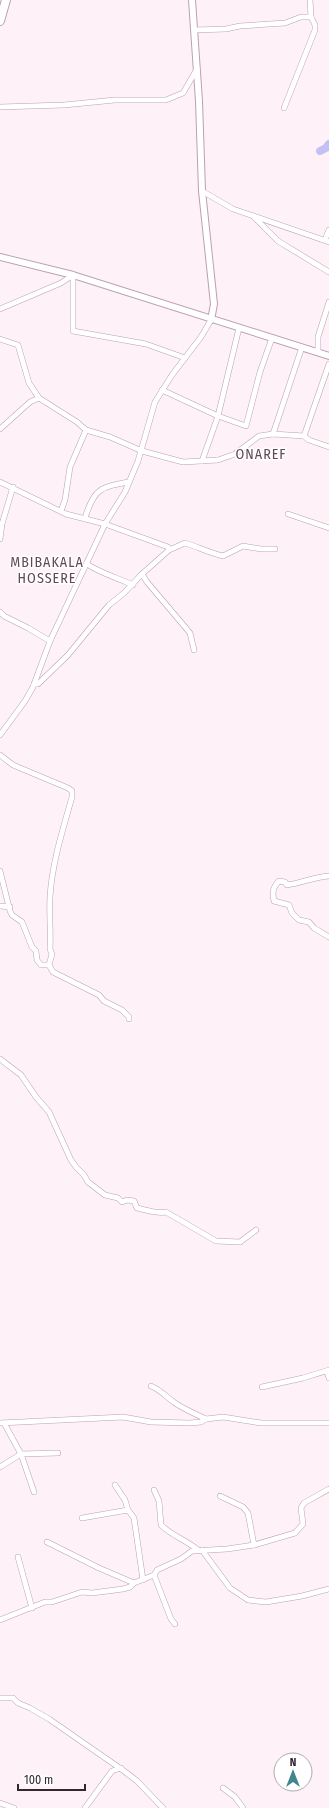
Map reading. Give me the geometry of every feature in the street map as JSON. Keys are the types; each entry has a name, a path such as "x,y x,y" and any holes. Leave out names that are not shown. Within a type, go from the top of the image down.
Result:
{"highway":[{"path":"0,21 6,0"}],"street":[{"path":"0,734 25,701 34,684 50,641 105,524 130,479 142,451 155,402 211,320 214,304 202,191 198,69 192,0"},
{"path":"284,108 315,30 315,25 311,17 310,0"},
{"path":"194,30 226,29 240,26 285,22 301,17 311,17"},
{"path":"0,107 64,105 115,100 166,100 183,94 198,69"},
{"path":"202,191 233,209 327,241 329,230"},
{"path":"252,215 278,241 329,272"},
{"path":"0,257 73,275 211,320 329,356"},
{"path":"0,309 61,283 73,275"},
{"path":"73,275 73,331 146,344 185,358"},
{"path":"318,352 318,337 329,302"},
{"path":"202,461 218,416 239,328"},
{"path":"162,390 218,416 244,426 247,425 260,372 272,338"},
{"path":"0,339 18,346 28,380 39,398 77,422 86,430 110,437 142,451 176,461 202,461 226,458 244,448 259,436 273,434 304,436 309,440 329,446"},
{"path":"273,434 302,347"},
{"path":"304,436 329,364"},
{"path":"30,402 33,390"},
{"path":"0,429 30,402 39,398"},
{"path":"61,511 65,500 70,467 86,430"},
{"path":"85,518 90,503 98,492 109,486 130,479"},
{"path":"0,482 61,511 105,524 168,547 169,550"},
{"path":"0,539 2,524 12,487"},
{"path":"288,514 329,528"},
{"path":"34,684 38,684 68,655 109,604 133,585 142,574 169,550 185,543 209,553 223,556 243,546 261,549 275,549"},
{"path":"87,564 99,573 111,575 133,585"},
{"path":"142,574 190,633 194,650"},
{"path":"0,612 4,616 50,641"},
{"path":"0,755 13,765 72,791 72,797 57,851 50,897 50,949 52,954 49,965 53,972 99,995 104,1001 122,1010 129,1017 129,1019"},
{"path":"0,871 12,915 22,922 32,947 36,951 37,960 41,965 49,965"},
{"path":"329,876 314,877 300,883 287,885 285,882 279,880 274,886 272,894 274,901 289,905 292,913 299,920 309,922 314,928 329,937"},
{"path":"0,906 10,907"},
{"path":"0,1059 21,1075 36,1097 49,1112 76,1167 84,1174 88,1182 105,1195 118,1198 122,1202 127,1200 134,1201 138,1208 148,1211 159,1213 166,1212 216,1241 240,1242 256,1230"},
{"path":"262,1387 328,1371 329,1378"},
{"path":"151,1386 176,1403 206,1419"},
{"path":"34,1492 21,1454 2,1423 123,1417 152,1422 190,1423 223,1417 261,1423 329,1423"},
{"path":"0,1467 21,1454 58,1453"},
{"path":"115,1486 125,1500 128,1510 134,1518 143,1580"},
{"path":"0,1620 82,1592 92,1593 122,1589 130,1586 134,1582 154,1575 157,1570 181,1559 192,1551 227,1549 254,1544 295,1533 303,1524 301,1508 304,1503 329,1488"},
{"path":"154,1490 159,1501 161,1525 170,1533 200,1550 230,1588 248,1600 266,1602 329,1589"},
{"path":"220,1496 243,1507 248,1513 254,1544"},
{"path":"82,1518 128,1510"},
{"path":"47,1542 99,1568 134,1582"},
{"path":"18,1557 32,1608"},
{"path":"154,1575 171,1619 175,1624"},
{"path":"0,1698 13,1698 18,1703 30,1708 48,1719 121,1768 137,1781 163,1808"},
{"path":"85,1808 112,1770 121,1768"},
{"path":"223,1788 235,1797 243,1808"},
{"path":"0,1803 14,1808"}],"waterway":[{"path":"320,151 326,148 329,144"}],"district":[{"name":"ONAREF","path":"261,454"},
{"name":"MBIBAKALA HOSSERE","path":"47,570"}]}
